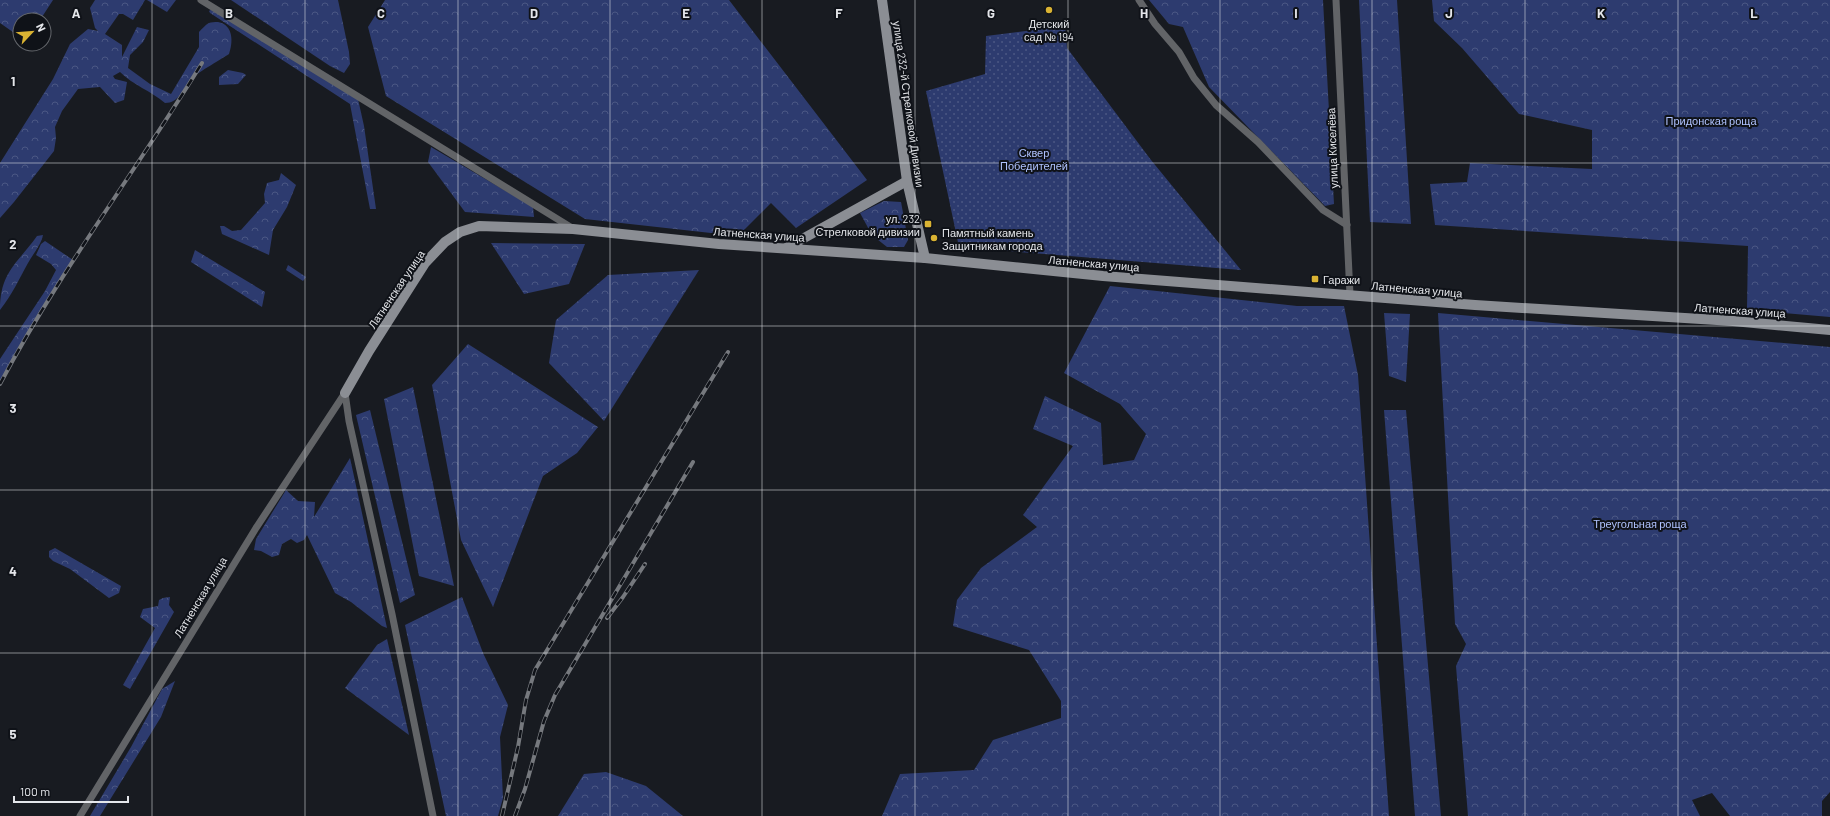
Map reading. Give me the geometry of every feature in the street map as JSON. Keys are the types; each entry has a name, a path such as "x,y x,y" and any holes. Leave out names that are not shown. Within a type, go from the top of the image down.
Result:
{"street":[{"path":"201,0 573,229"},
{"name":"улица 232-й Стрелковой Дивизии","path":"882,0 907,181 925,258"},
{"path":"1139,0 1179,52 1194,78 1216,105 1258,142 1323,210 1347,225"},
{"name":"улица Киселёва","path":"1336,0 1350,295"},
{"path":"786,248 907,181"},
{"name":"Латненская улица","path":"80,816 256,528 345,393 369,351 425,263 444,242 460,232 479,226 573,229 719,244 925,258 1103,276 1475,305 1733,321 1830,330"},
{"path":"345,393 349,421 392,614 433,816"}],"green space":[{"path":"0,0 53,0 45,12 12,12 12,31 0,23"},
{"path":"95,0 145,0 133,20 123,14 119,14 105,34 122,45 122,57 137,27 149,30 143,42 130,55 128,68 150,84 171,94 199,47 199,32 211,22 223,24 230,31 231,45 229,54 193,77 180,95 174,101 170,102 165,103 125,77 120,72 113,76 115,79 127,82 124,100 115,103 100,87 78,89 62,111 55,127 56,138 54,151 0,218 0,163 53,79 70,44 88,29 98,31 95,28 90,8"},
{"path":"147,0 176,0 167,12"},
{"path":"231,0 338,0 349,52 350,64 344,73 330,66"},
{"path":"385,0 729,0 867,180 796,228 771,203 738,236 585,219 386,96 368,27"},
{"path":"1149,0 1323,0 1334,204 1325,206 1209,87 1183,27 1169,24"},
{"path":"1359,0 1397,0 1411,224 1370,222"},
{"name":"Придонская роща","path":"1432,0 1830,0 1830,317 1747,310 1748,246 1435,225 1430,184 1467,182 1470,163 1592,169 1592,130 1519,114 1462,48 1434,21"},
{"path":"212,9 358,99 364,126 376,209 370,209 350,104 210,13 209,11"},
{"name":"Сквер Победителей","path":"1065,26 1067,48 1151,160 1241,270 959,247 926,91 985,74 986,36"},
{"path":"228,70 246,75 238,84 219,85 219,77"},
{"path":"431,147 533,207 534,217 465,212 428,162"},
{"path":"281,173 296,185 287,207 273,230 269,255 222,234 220,226 224,226 232,231 241,230 265,203 264,194 267,183 279,180"},
{"path":"884,201 901,202 908,240 904,247 887,247 872,235 860,213"},
{"path":"43,235 39,246 12,293 0,310 3,286 6,277 37,236"},
{"path":"45,241 73,260 0,385 0,359 45,291 56,270 51,264 36,255 41,244"},
{"path":"491,243 585,244 569,284 524,294"},
{"path":"195,250 265,292 262,307 191,262"},
{"path":"288,265 306,277 303,281 286,270"},
{"path":"699,270 604,421 549,363 556,320 608,275"},
{"path":"1110,286 1297,306 1344,306 1358,375 1389,816 882,816 900,774 974,770 993,740 1061,718 1061,701 1029,650 953,626 957,600 981,568 1037,527 1023,515 1073,446 1033,429 1045,396 1101,423 1103,465 1134,460 1146,434 1120,404 1064,373"},
{"path":"1384,313 1410,314 1406,382 1389,376"},
{"name":"Треугольная роща","path":"1438,313 1830,347 1830,792 1822,801 1822,816 1730,816 1712,793 1692,800 1700,816 1468,816 1456,666 1466,644 1455,624"},
{"path":"468,344 598,427 577,453 543,476 493,607 461,540 432,385"},
{"path":"413,387 454,586 419,576 384,399"},
{"path":"370,410 415,595 400,603 356,415"},
{"path":"1384,410 1406,410 1441,816 1415,816"},
{"path":"350,458 387,628 382,626 351,602 335,593 307,535 304,540 297,543 291,539 282,544 279,555 272,557 261,551 254,550 256,539 286,490 298,501 315,502 314,517"},
{"path":"55,548 121,586 119,593 109,598 70,569 53,561 49,557 49,551"},
{"path":"170,597 169,605 174,612 130,689 123,685 155,628 140,617 143,609 158,606 159,600"},
{"path":"462,597 483,653 508,705 500,737 503,798 498,816 446,816 405,625"},
{"path":"387,639 409,735 345,688 377,645"},
{"path":"175,681 161,717 100,816 90,816 131,747 162,689"},
{"path":"606,772 646,786 683,816 558,816 584,774"}],"railway":[{"path":"0,384 23,342 72,262 202,63"},
{"path":"502,816 518,747 526,700 535,670 728,352"},
{"path":"515,816 525,789 544,721 555,695 693,462"},
{"path":"607,618 645,564"}],"place":[{"name":"Детский сад № 194","path":"1049,10"},
{"name":"ул. 232 Стрелковой дивизии","path":"928,224"},
{"name":"Памятный камень Защитникам города","path":"934,238"},
{"name":"Гаражи","path":"1315,279"}]}
